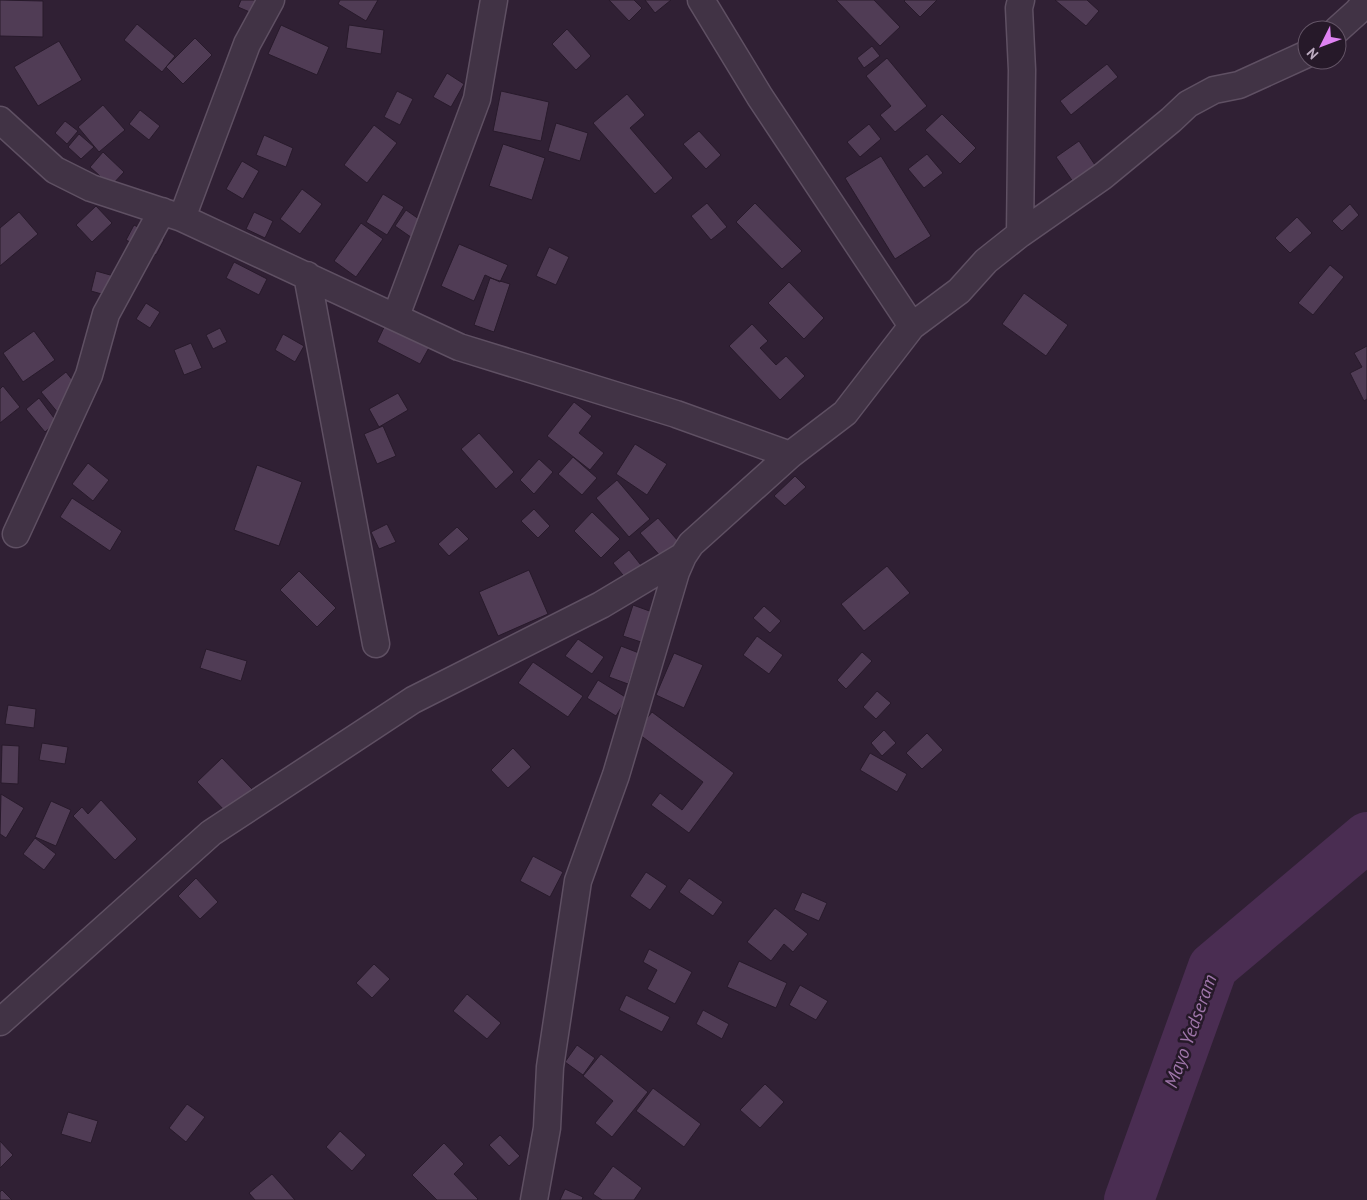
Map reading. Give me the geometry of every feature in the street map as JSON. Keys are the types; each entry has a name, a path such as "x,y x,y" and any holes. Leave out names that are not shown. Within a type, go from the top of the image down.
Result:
{"street":[{"path":"16,534 90,375 106,314 172,215 246,44 271,0"},
{"path":"396,316 477,99 494,0"},
{"path":"701,0 760,97 912,326"},
{"path":"1020,234 1022,70 1019,8 1021,0"},
{"path":"1347,21 1367,0"},
{"path":"534,1200 548,1128 550,1067 578,881 616,775 676,572 691,544 790,455 845,413 912,326 959,291 986,261 1020,234 1103,176 1188,104 1214,90 1239,85 1297,59"},
{"path":"3,127 55,170 90,188 172,215 459,346 676,414 790,455"},
{"path":"307,275 376,644"},
{"path":"0,1022 211,833 414,700 601,605 683,556"}],"building":[{"path":"0,0 43,1 43,37 0,36"},
{"path":"241,0 266,0 259,16 238,7"},
{"path":"340,0 378,0 366,21 338,4"},
{"path":"609,0 634,0 642,8 629,21"},
{"path":"645,0 671,0 655,13"},
{"path":"836,0 874,0 900,27 880,46"},
{"path":"905,0 937,0 920,17"},
{"path":"1055,0 1087,0 1099,11 1086,26"},
{"path":"137,24 175,56 162,72 124,40"},
{"path":"281,25 329,47 317,75 268,54"},
{"path":"349,25 384,30 381,54 346,48"},
{"path":"567,29 591,56 576,70 552,44"},
{"path":"195,38 212,55 183,84 166,67"},
{"path":"59,41 82,80 38,106 14,67"},
{"path":"872,46 880,56 864,68 857,58"},
{"path":"887,58 927,106 895,132 880,115 891,106 866,76"},
{"path":"1107,64 1118,77 1071,115 1060,101"},
{"path":"447,73 464,84 451,107 433,97"},
{"path":"397,91 413,99 400,125 384,117"},
{"path":"501,91 549,102 541,141 493,131"},
{"path":"627,94 645,115 630,128 673,178 655,194 593,123"},
{"path":"103,105 125,130 99,152 78,127"},
{"path":"140,110 160,126 149,140 129,124"},
{"path":"942,114 976,148 960,164 925,130"},
{"path":"65,121 78,131 67,144 55,133"},
{"path":"556,123 588,133 580,161 548,151"},
{"path":"869,124 881,139 860,157 847,142"},
{"path":"374,125 397,143 367,183 344,165"},
{"path":"699,131 721,155 706,169 683,144"},
{"path":"79,134 94,147 81,159 68,147"},
{"path":"264,135 293,148 286,167 256,155"},
{"path":"1079,141 1103,177 1080,192 1056,157"},
{"path":"503,144 545,158 532,200 489,186"},
{"path":"103,152 124,172 111,186 90,167"},
{"path":"927,154 943,173 924,188 908,169"},
{"path":"881,156 931,236 895,259 845,178"},
{"path":"242,161 259,171 243,199 226,189"},
{"path":"302,189 322,204 300,234 280,219"},
{"path":"383,194 404,207 387,235 366,222"},
{"path":"707,203 727,227 711,240 691,216"},
{"path":"755,203 802,251 782,269 736,222"},
{"path":"1350,204 1359,215 1342,231 1332,221"},
{"path":"96,206 112,223 92,242 76,225"},
{"path":"406,210 439,233 428,249 395,226"},
{"path":"19,212 38,234 0,266 0,228"},
{"path":"254,212 273,221 265,238 246,229"},
{"path":"1297,217 1312,233 1290,253 1275,238"},
{"path":"361,223 383,239 356,277 334,261"},
{"path":"134,225 164,240 156,255 126,240"},
{"path":"459,244 508,265 500,282 485,275 474,301 441,286"},
{"path":"549,247 569,257 556,285 536,276"},
{"path":"234,262 267,279 259,295 226,278"},
{"path":"1330,265 1344,277 1313,315 1298,303"},
{"path":"96,271 121,278 116,298 91,291"},
{"path":"490,278 510,284 494,332 474,325"},
{"path":"789,282 824,318 804,339 768,303"},
{"path":"1024,293 1068,325 1046,356 1002,324"},
{"path":"146,303 160,312 150,328 136,319"},
{"path":"387,321 431,344 420,364 377,342"},
{"path":"752,324 768,341 760,348 776,365 786,356 805,376 780,400 729,346"},
{"path":"220,328 227,342 213,349 206,335"},
{"path":"34,331 55,360 23,382 3,353"},
{"path":"283,334 304,346 295,362 275,350"},
{"path":"191,343 202,368 184,375 174,350"},
{"path":"1367,346 1367,399 1364,401 1350,373 1362,367 1354,353"},
{"path":"66,372 81,391 67,424 41,392"},
{"path":"3,386 20,407 0,423 0,389"},
{"path":"398,393 408,410 379,427 369,409"},
{"path":"39,398 57,422 45,432 26,409"},
{"path":"574,402 592,416 579,433 604,453 590,470 547,436"},
{"path":"383,426 396,456 377,464 364,434"},
{"path":"479,433 514,472 496,489 461,449"},
{"path":"635,444 667,464 647,495 616,474"},
{"path":"573,457 597,478 582,495 558,474"},
{"path":"539,459 553,472 534,494 520,480"},
{"path":"88,463 109,480 93,501 72,484"},
{"path":"257,465 302,482 279,546 234,530"},
{"path":"795,476 806,487 785,506 774,496"},
{"path":"617,480 650,519 629,537 596,498"},
{"path":"72,498 122,531 110,551 60,517"},
{"path":"534,509 550,526 538,538 521,521"},
{"path":"592,512 620,539 601,558 574,531"},
{"path":"658,518 679,542 662,558 640,533"},
{"path":"387,524 396,542 379,549 371,532"},
{"path":"457,527 469,539 449,556 438,544"},
{"path":"629,550 648,574 632,586 613,563"},
{"path":"887,566 910,593 864,631 841,604"},
{"path":"529,570 548,614 498,636 479,592"},
{"path":"299,571 336,608 317,627 280,590"},
{"path":"633,605 655,613 644,643 623,636"},
{"path":"764,606 781,621 770,633 753,618"},
{"path":"757,636 783,655 769,674 743,655"},
{"path":"578,639 604,657 592,674 565,656"},
{"path":"621,646 639,653 628,684 609,677"},
{"path":"206,649 247,661 241,681 200,668"},
{"path":"862,652 872,661 846,689 837,680"},
{"path":"674,653 703,665 684,708 656,695"},
{"path":"533,662 583,696 568,717 518,683"},
{"path":"598,680 627,698 616,716 587,698"},
{"path":"877,691 891,703 876,719 863,707"},
{"path":"8,705 36,709 34,728 5,724"},
{"path":"652,712 734,773 689,833 651,805 660,793 682,810 703,782 636,732"},
{"path":"884,730 896,743 882,756 871,743"},
{"path":"927,733 943,750 922,769 906,753"},
{"path":"42,743 68,747 65,764 39,760"},
{"path":"2,745 19,746 18,784 1,783"},
{"path":"513,748 531,767 508,788 491,770"},
{"path":"870,753 907,774 897,792 860,770"},
{"path":"222,758 252,789 227,813 197,782"},
{"path":"1,794 24,808 6,838 0,834"},
{"path":"101,800 137,839 115,860 73,816 82,807 88,814"},
{"path":"51,801 71,810 56,846 35,837"},
{"path":"35,838 56,854 44,870 23,854"},
{"path":"533,856 563,872 550,897 520,881"},
{"path":"646,872 667,886 650,910 630,896"},
{"path":"196,878 218,902 200,919 178,896"},
{"path":"689,878 723,902 713,916 679,892"},
{"path":"802,892 827,903 819,921 794,910"},
{"path":"775,908 808,934 793,952 784,944 771,961 747,942"},
{"path":"649,949 692,972 675,1004 647,989 657,970 643,962"},
{"path":"739,961 787,983 776,1008 727,987"},
{"path":"374,964 390,979 372,998 356,983"},
{"path":"800,985 828,1001 816,1020 789,1005"},
{"path":"467,994 501,1023 487,1039 453,1011"},
{"path":"626,995 670,1017 662,1032 619,1010"},
{"path":"703,1010 729,1024 722,1039 696,1024"},
{"path":"577,1045 595,1058 583,1075 565,1062"},
{"path":"601,1054 648,1092 612,1137 595,1123 613,1101 583,1076"},
{"path":"765,1084 784,1102 760,1128 740,1110"},
{"path":"653,1088 701,1124 684,1147 636,1111"},
{"path":"187,1104 205,1117 186,1142 169,1128"},
{"path":"68,1112 98,1121 91,1143 61,1134"},
{"path":"340,1131 366,1155 352,1171 326,1147"},
{"path":"500,1135 520,1156 509,1166 489,1145"},
{"path":"0,1141 13,1155 0,1168"},
{"path":"444,1143 464,1164 454,1174 477,1200 437,1200 412,1175"},
{"path":"613,1166 642,1188 634,1200 602,1200 593,1194"},
{"path":"272,1174 295,1200 255,1200 249,1193"},
{"path":"565,1189 583,1197 582,1200 560,1200"},
{"path":"2,1190 12,1200 0,1200 0,1192"}],"waterway":[{"name":"Mayo Yedseram","path":"1129,1200 1213,967 1367,837"}]}
